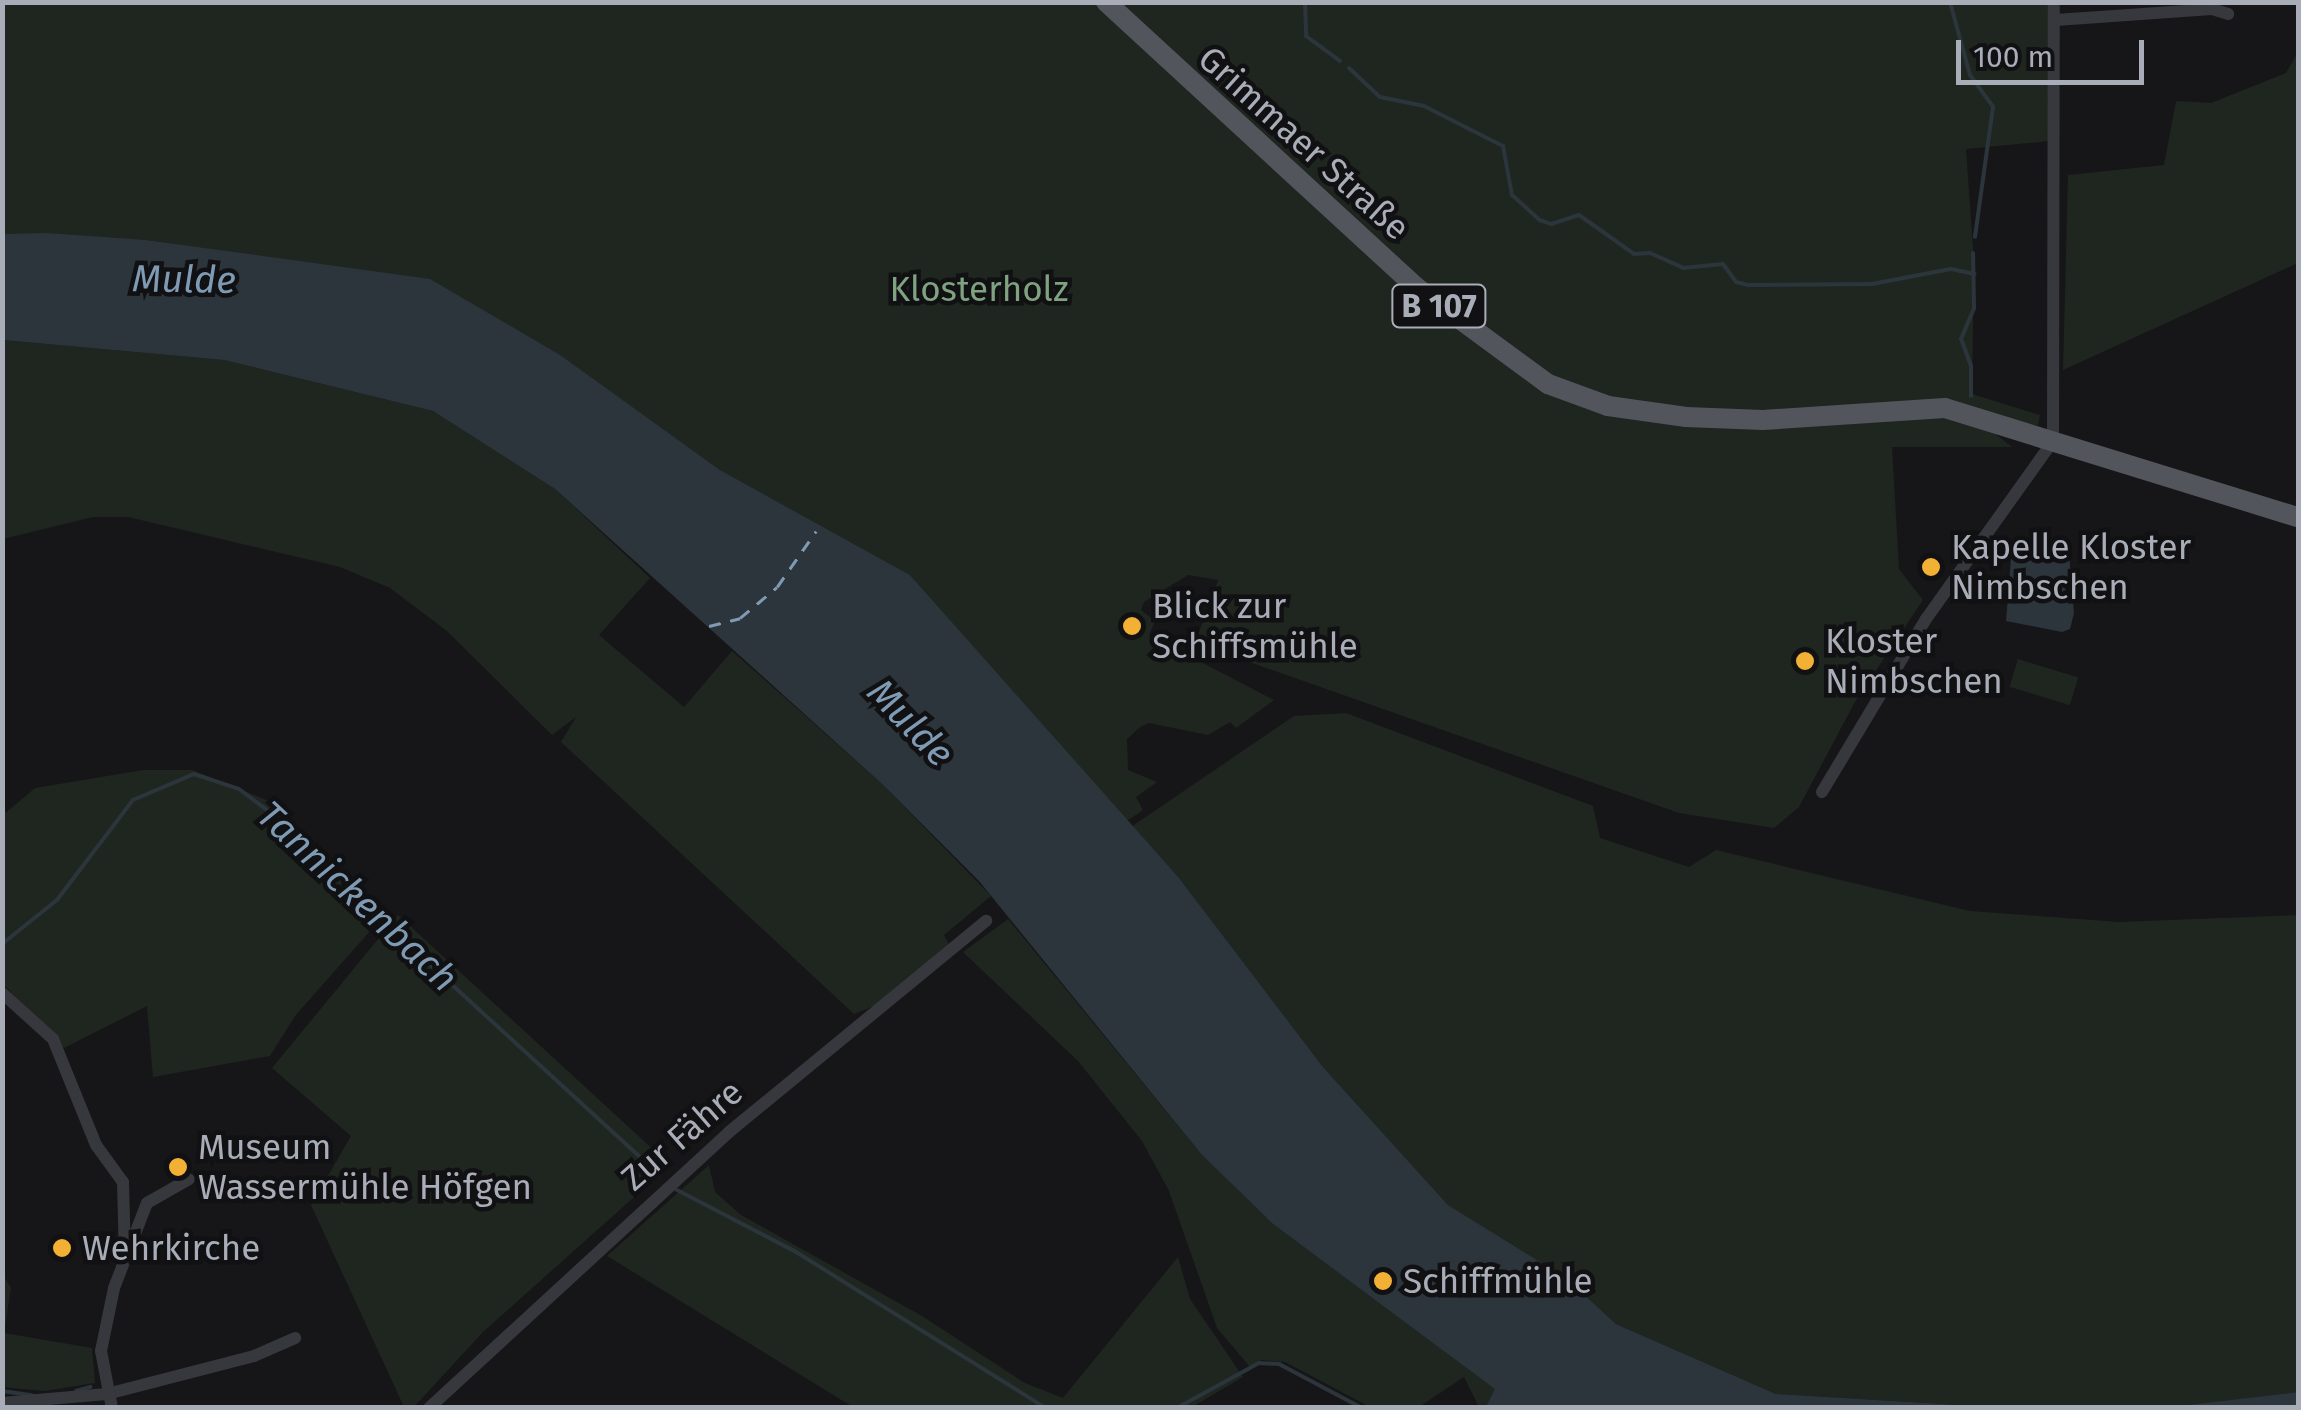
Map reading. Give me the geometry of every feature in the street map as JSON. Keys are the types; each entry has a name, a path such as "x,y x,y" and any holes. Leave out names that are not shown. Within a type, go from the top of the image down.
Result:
{"main road":[{"name":"Grimmaer Straße","path":"1106,2 1361,239 1532,375 1586,399 1654,414 1763,420 1945,408 2053,441"},
{"name":"B 107","path":"2053,441 2298,517"}],"street":[{"path":"1822,792 1915,636 2053,441 2057,178 2054,2"},
{"path":"2056,20 2212,9 2228,14"},
{"name":"Zur Fähre","path":"429,1408 728,1132 986,921"},
{"path":"2,993 53,1039 96,1145 114,1164 126,1193 125,1256"},
{"path":"109,1401 104,1321 125,1256 148,1203 189,1179"},
{"path":"126,1193 148,1203"},
{"path":"2,1403 109,1401 254,1356 294,1338"}],"green space":[{"name":"Klosterholz","path":"2,3 1097,3 1412,292 1528,381 1606,412 1914,412 1984,425 2012,447 1892,447 1899,569 1923,600 1856,700 1799,807 1774,828 1679,813 1195,643 1218,580 1188,575 1144,602 1141,610 1155,621 1149,635 1274,700 1236,728 1230,722 1208,735 1149,723 1140,727 1127,739 1128,770 1157,782 1136,797 1143,810 1127,821 910,575 720,470 559,355 430,280 146,240 3,234"},
{"path":"1114,3 2052,3 2049,141 1966,149 1974,262 1972,394 2040,415 2038,426 1935,400 1763,413 1633,404 1566,384 1451,309"},
{"path":"2298,52 2298,263 2063,370 2068,175 2164,165 2176,101 2211,103 2286,73"},
{"path":"3,340 224,360 433,411 555,489 650,578 599,635 684,707 732,651 881,783 991,896 944,935 952,950 892,999 854,1014 561,742 576,717 552,735 447,631 390,588 340,567 128,517 93,517 3,539"},
{"path":"2018,659 2078,677 2070,705 2010,687"},
{"path":"1346,713 1593,806 1600,838 1689,867 1716,850 1970,911 2119,922 2298,915 2298,1392 2172,1408 1991,1407 1776,1394 1616,1324 1566,1278 1448,1205 1323,1067 1179,878 1131,827 1294,716"},
{"path":"143,770 192,770 269,801 386,913 295,1016 270,1056 153,1077 147,1006 64,1048 3,984 3,815 35,788"},
{"path":"398,915 670,1165 483,1332 413,1408 404,1407 311,1205 351,1136 272,1068"},
{"path":"1008,919 1202,1155 1273,1224 1496,1389 1489,1406 1479,1407 1464,1377 1419,1407 1372,1408 1285,1362 1260,1360 1250,1367 1217,1328 1169,1191 1142,1141 1078,1061 963,952"},
{"path":"709,1165 715,1192 741,1215 922,1316 1025,1383 1063,1398 1178,1257 1190,1299 1243,1377 1192,1407 853,1407 607,1256"},
{"path":"2,1273 11,1288 4,1333 92,1348 95,1383 44,1391 3,1387"}],"water":[{"name":"Mulde","path":"3,234 146,240 430,279 560,355 720,470 910,575 1179,878 1323,1067 1448,1205 1566,1278 1616,1324 1776,1394 1991,1407 1486,1407 1495,1389 1273,1224 1202,1155 979,881 881,783 555,489 433,411 224,360 3,340"},
{"path":"2038,545 2069,554 2074,613 2070,629 2062,632 2006,621 2011,559"},
{"path":"2298,1392 2298,1407 2172,1407"}],"waterway":[{"path":"1305,2 1306,36 1340,61"},
{"path":"1950,2 1970,75 1993,107 1975,237"},
{"path":"1349,68 1380,97 1424,106 1503,146 1512,195 1540,220 1551,224 1579,215 1634,254 1650,253 1683,268 1723,264 1736,282 1748,285 1872,284 1951,269 1974,274"},
{"path":"1971,396 1971,366 1961,339 1974,308 1973,253"},
{"name":"Tannickenbach","path":"2,944 57,900 133,800 194,774 239,789 292,829 389,927 659,1174"},
{"name":"Tannickenbach","path":"677,1190 796,1252 1046,1408"},
{"name":"Tannickenbach","path":"1177,1408 1259,1363 1279,1364 1362,1408"},
{"name":"Tannickenbach","path":"76,1391 90,1387"},
{"name":"Tannickenbach","path":"2,1391 32,1395"}],"ferry route":[{"path":"709,626 740,618 777,587 816,531"}],"place":[{"name":"Kapelle Kloster Nimbschen","path":"1931,567"},
{"name":"Blick zur Schiffsmühle","path":"1132,626"},
{"name":"Kloster Nimbschen","path":"1805,661"},
{"name":"Museum Wassermühle Höfgen","path":"178,1167"},
{"name":"Wehrkirche","path":"62,1248"},
{"name":"Schiffmühle","path":"1383,1281"}]}
